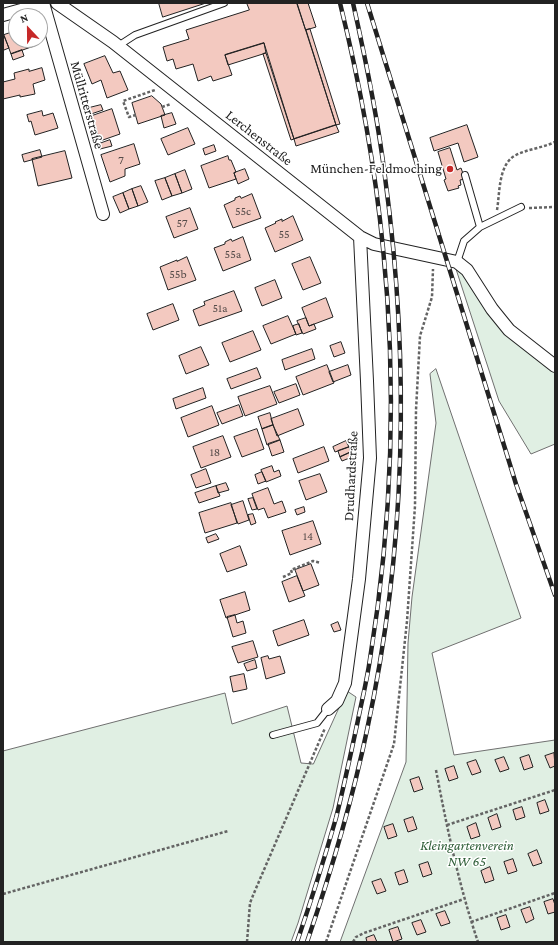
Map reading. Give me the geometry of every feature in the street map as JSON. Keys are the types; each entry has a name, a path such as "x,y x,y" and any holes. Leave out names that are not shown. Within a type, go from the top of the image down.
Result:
{"street":[{"path":"3,15 43,3"},
{"name":"Müllritterstraße","path":"43,3 103,214"},
{"name":"Lerchenstraße","path":"57,3 118,46 360,237 374,244 457,262"},
{"name":"Drudhardstraße","path":"328,709 337,701 345,683 359,579 370,458 368,381 360,237"},
{"path":"457,262 467,270 492,309 509,330 555,366"}],"lane":[{"path":"118,46 135,35 224,3"},
{"path":"466,175 480,227"},
{"path":"457,262 464,241 480,227 521,207"},
{"path":"273,734 317,723 328,709"}],"path":[{"path":"136,115 129,117 123,101 168,86"},
{"path":"145,94 146,98"},
{"path":"499,218 496,211 503,169 508,160 516,155 555,142"},
{"path":"521,207 555,207"},
{"path":"326,942 394,744 405,643 415,506 416,410 420,336 432,297 432,256"},
{"path":"283,577 292,573 291,570 313,561 321,563"},
{"path":"247,942 250,903 324,730 328,709"},
{"path":"436,770 464,899 478,942"},
{"path":"447,825 555,790"},
{"path":"3,894 228,831"},
{"path":"471,922 555,893"},
{"path":"353,942 356,937 364,933 464,899"}],"green space":[{"path":"464,265 503,325 555,366 555,444 531,454 499,401 455,266"},
{"name":"Kleingartenverein NW 65","path":"436,369 521,618 432,653 454,755 555,740 555,942 340,942 406,762 408,643 412,597 436,423 430,374"},
{"path":"347,691 356,697 333,808 291,942 3,942 3,751 225,693 232,724 287,706 301,763 313,764"}],"building":[{"path":"159,3 206,3 163,17"},
{"path":"247,3 297,3 336,125 294,139 264,43 225,55 232,75 213,81 211,76 198,81 193,64 176,69 173,59 167,61 163,47 189,39 186,30 249,10"},
{"path":"297,3 308,3 316,27 306,30"},
{"path":"310,29 340,124 336,125 306,30"},
{"path":"8,34 8,46 4,35"},
{"path":"3,36 9,48 4,50"},
{"path":"264,43 266,53 228,65 225,55"},
{"path":"9,48 28,48 11,54"},
{"path":"22,50 24,56 13,60 11,54"},
{"path":"266,53 294,139 291,140 263,54"},
{"path":"105,56 113,73 120,71 128,90 107,98 101,80 92,84 84,64"},
{"path":"42,68 45,80 33,84 35,94 20,97 20,95 3,99 3,82 15,79 14,73 29,69 29,71"},
{"path":"152,96 161,104 165,115 138,124 132,103"},
{"path":"101,105 103,110 91,114 89,108"},
{"path":"112,109 120,134 100,141 92,116"},
{"path":"42,111 43,116 53,113 58,128 35,135 31,121 29,122 27,115"},
{"path":"172,113 176,124 164,128 161,116"},
{"path":"336,125 339,132 296,146 294,139"},
{"path":"467,125 478,157 464,162 458,143 434,151 430,138"},
{"path":"188,128 195,144 168,155 161,139"},
{"path":"110,140 112,146 100,149 99,144"},
{"path":"134,144 140,164 125,169 125,176 110,182 101,155"},
{"path":"214,145 216,151 205,155 203,149"},
{"name":"München-Feldmoching","path":"450,148 457,170 461,168 465,179 460,180 461,185 458,186 459,188 448,191 438,152"},
{"path":"40,150 42,157 24,162 22,155"},
{"path":"65,151 72,178 38,186 32,159"},
{"path":"228,156 236,172 234,173 236,179 209,188 201,166"},
{"path":"245,169 249,179 238,184 234,173"},
{"path":"185,170 192,189 182,193 175,174"},
{"path":"175,174 182,193 172,196 165,178"},
{"path":"165,178 172,196 162,200 155,181"},
{"path":"141,186 148,202 138,206 132,189"},
{"path":"132,189 138,206 129,209 123,193"},
{"path":"123,193 129,209 120,213 113,197"},
{"path":"252,194 261,218 233,228 224,205 240,196 241,198"},
{"path":"190,208 198,229 174,238 166,217"},
{"path":"293,216 303,240 275,252 265,228 282,219 282,221"},
{"path":"243,237 251,260 223,271 214,248 225,244 225,242 231,239 232,241"},
{"path":"187,257 196,280 168,290 160,267"},
{"path":"310,257 321,283 303,290 292,264"},
{"path":"275,280 282,298 262,306 255,288"},
{"path":"234,291 242,311 199,326 193,310 205,305 204,302"},
{"path":"326,298 333,317 309,326 302,308"},
{"path":"173,304 179,320 153,330 147,314"},
{"path":"288,316 296,334 271,344 263,326"},
{"path":"306,318 309,326 314,324 316,329 303,334 297,321"},
{"path":"299,324 302,333 296,335 293,326"},
{"path":"253,331 261,350 230,362 222,343"},
{"path":"341,342 345,353 334,357 330,346"},
{"path":"201,347 209,365 186,374 179,356"},
{"path":"312,349 315,359 285,370 282,360"},
{"path":"327,365 334,383 303,395 296,377"},
{"path":"348,365 351,375 333,382 329,372"},
{"path":"257,368 261,378 231,389 227,379"},
{"path":"296,384 300,395 279,403 274,392"},
{"path":"270,386 277,404 245,416 238,397"},
{"path":"203,388 206,398 176,409 173,399"},
{"path":"239,405 243,416 222,424 217,413"},
{"path":"212,406 219,425 188,437 181,418"},
{"path":"298,409 304,425 277,436 271,419"},
{"path":"270,413 273,425 262,429 258,417"},
{"path":"273,425 280,440 267,445 262,429"},
{"path":"257,429 264,449 242,457 234,437"},
{"path":"223,436 231,457 201,468 193,447"},
{"path":"280,440 284,452 272,456 268,444"},
{"path":"346,441 349,447 335,452 333,447"},
{"path":"324,447 329,461 298,473 293,459"},
{"path":"349,447 351,452 340,457 338,451"},
{"path":"351,452 352,457 342,461 340,457"},
{"path":"272,466 274,472 279,470 281,476 266,482 261,470"},
{"path":"206,469 211,483 196,488 191,475"},
{"path":"262,472 266,481 258,484 255,475"},
{"path":"320,474 327,492 306,500 299,481"},
{"path":"226,483 229,490 218,493 216,486"},
{"path":"216,486 220,496 199,503 195,493"},
{"path":"268,488 274,504 282,501 286,512 268,518 264,508 258,510 252,494"},
{"path":"253,498 257,509 252,510 248,499"},
{"path":"243,501 249,520 238,524 231,505"},
{"path":"231,503 237,523 205,533 199,513"},
{"path":"304,507 305,512 297,515 295,510"},
{"path":"253,514 256,523 251,525 248,515"},
{"path":"313,521 321,544 290,555 282,531"},
{"path":"216,534 219,539 208,543 206,538"},
{"path":"240,546 247,565 227,572 220,554"},
{"path":"311,564 319,585 303,591 295,570"},
{"path":"297,576 305,596 289,602 282,582"},
{"path":"245,592 250,610 226,618 220,600"},
{"path":"235,615 237,623 243,621 246,633 233,637 227,617"},
{"path":"304,620 309,635 278,646 273,631"},
{"path":"338,622 341,630 334,632 331,625"},
{"path":"253,641 258,657 238,663 232,647"},
{"path":"268,656 269,659 280,656 285,673 266,679 261,658"},
{"path":"255,660 257,668 247,671 244,664"},
{"path":"244,674 247,689 233,692 230,677"},
{"path":"554,753 555,766 550,768 545,756"},
{"path":"529,755 533,767 524,770 520,758"},
{"path":"504,757 509,769 500,772 495,760"},
{"path":"476,760 481,772 472,775 467,763"},
{"path":"454,766 458,778 449,781 445,769"},
{"path":"419,777 423,789 414,792 410,780"},
{"path":"545,800 549,811 540,814 537,803"},
{"path":"522,807 525,817 516,820 513,810"},
{"path":"497,814 501,827 492,830 488,818"},
{"path":"413,817 417,829 408,832 404,820"},
{"path":"476,823 480,836 471,839 467,827"},
{"path":"393,824 397,836 388,839 384,827"},
{"path":"537,850 542,863 533,866 528,854"},
{"path":"513,859 517,871 508,874 504,862"},
{"path":"428,862 432,874 423,877 419,865"},
{"path":"490,867 494,880 485,883 481,871"},
{"path":"404,870 408,882 399,885 395,873"},
{"path":"381,879 386,891 377,894 372,882"},
{"path":"553,899 555,912 548,914 544,902"},
{"path":"530,907 534,919 526,923 521,910"},
{"path":"445,911 450,923 441,926 436,914"},
{"path":"506,915 510,927 501,930 497,918"},
{"path":"421,920 426,932 417,935 412,923"},
{"path":"398,927 402,939 393,942 389,930"},
{"path":"374,935 377,942 367,942 366,938"}],"railway":[{"path":"297,942 336,818 367,675 383,557 390,454 390,351 380,217 366,125 340,3"},
{"path":"307,942 355,784 380,662 390,593 400,455 401,385 393,246 379,134 353,3"},
{"path":"367,3 516,484 555,595"}],"place":[{"name":"München-Feldmoching","path":"450,169"}]}
